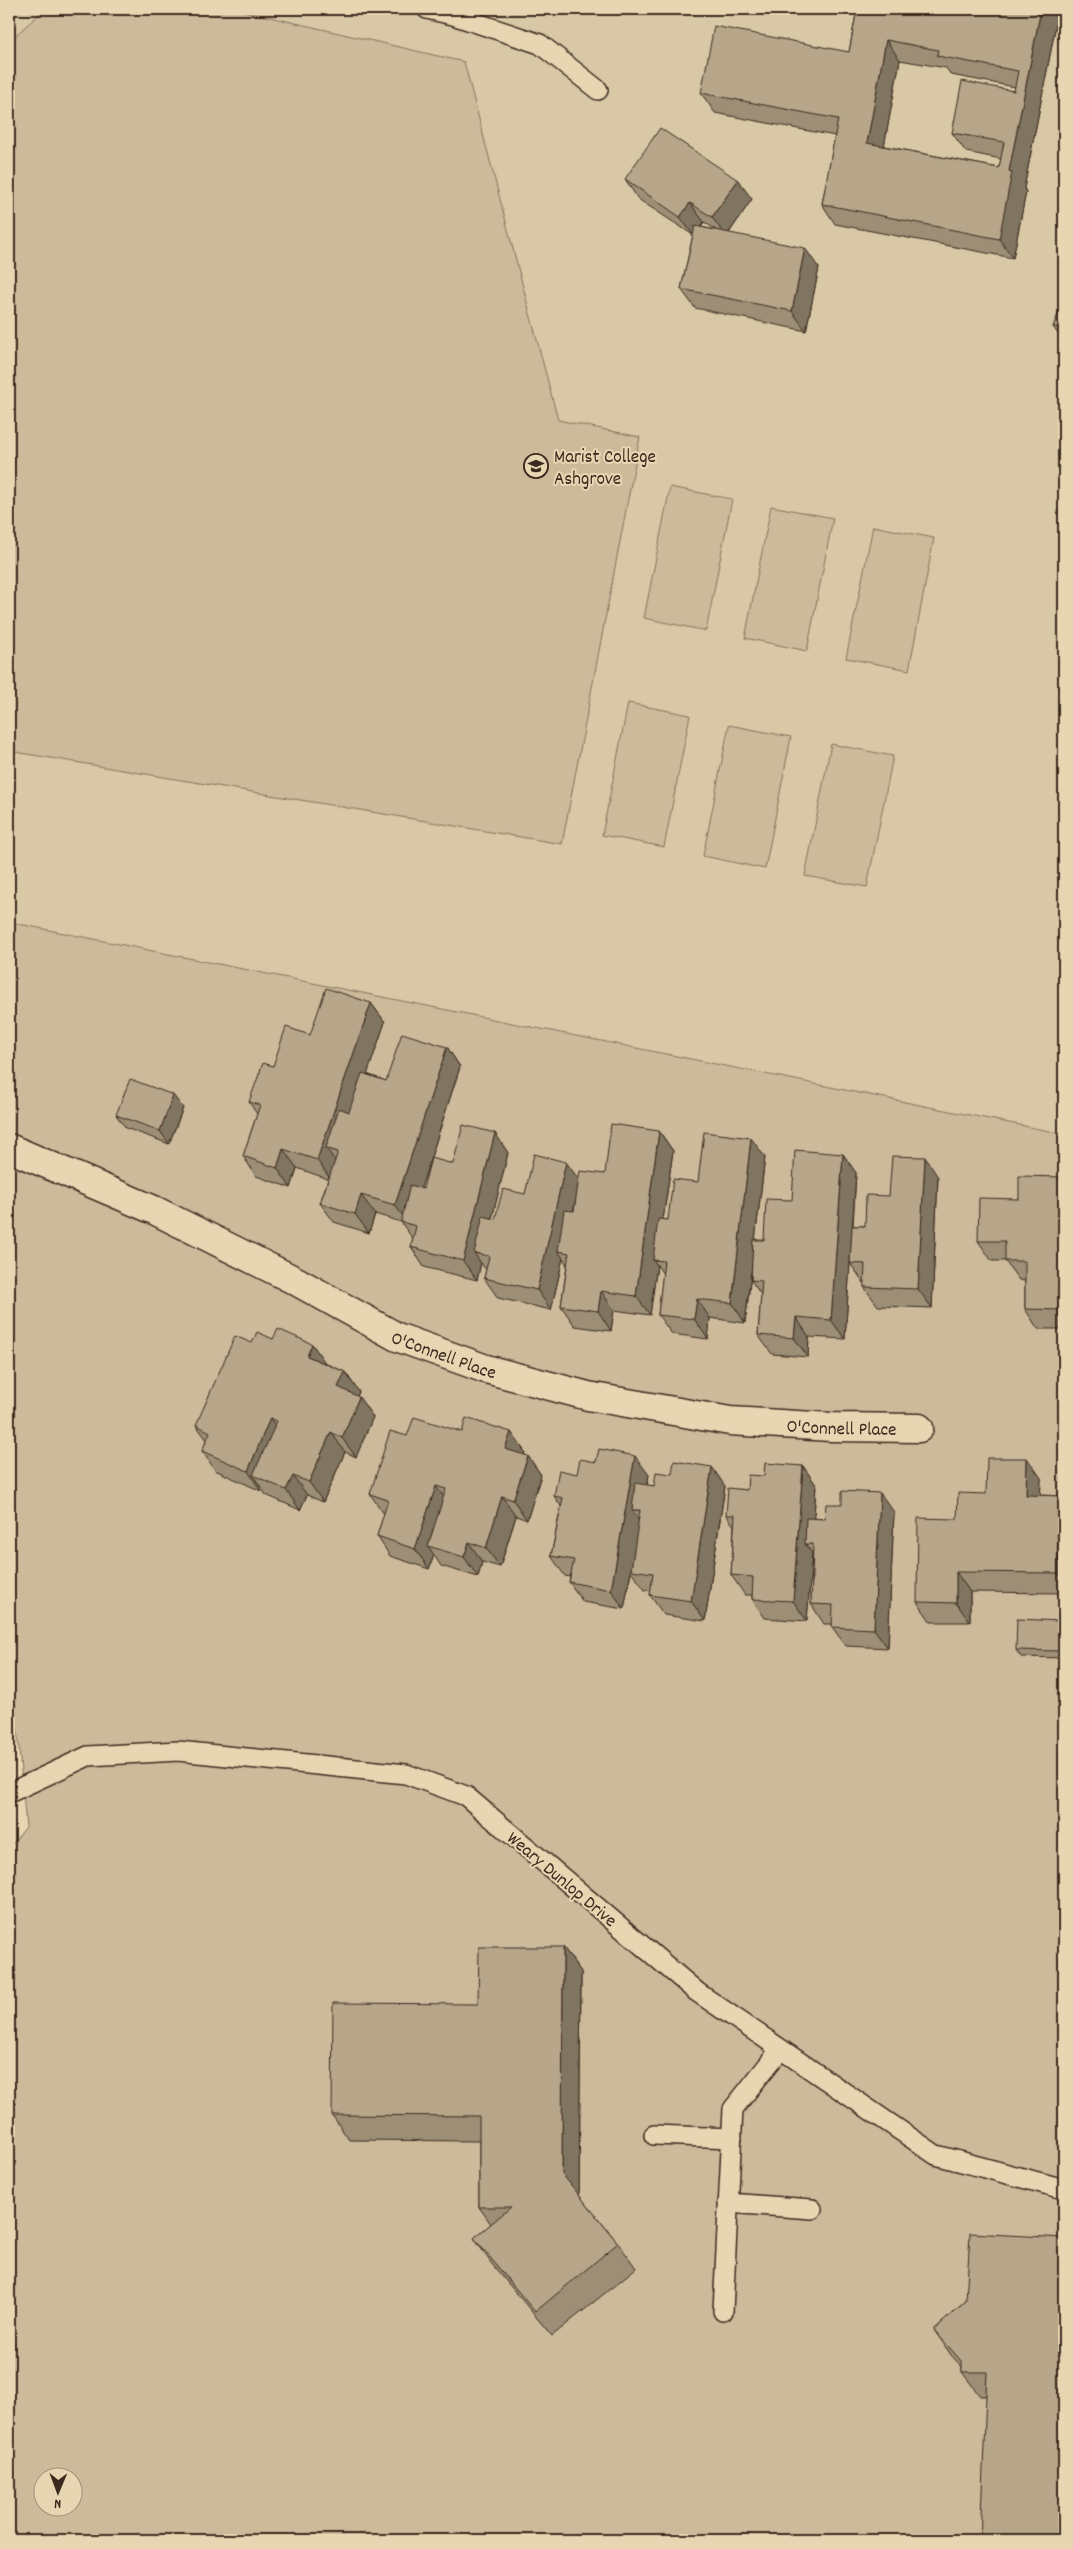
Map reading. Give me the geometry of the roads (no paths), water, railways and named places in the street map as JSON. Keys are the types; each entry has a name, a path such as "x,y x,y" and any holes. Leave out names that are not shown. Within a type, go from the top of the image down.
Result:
{"street":[{"name":"O'Connell Place","path":"9,1148 154,1210 296,1281 398,1336 486,1369 588,1396 730,1420 831,1427 919,1428"}],"lane":[{"path":"427,9 453,14 540,44 598,90"},
{"name":"Weary Dunlop Drive","path":"9,1793 88,1756 169,1752 406,1774 466,1796 698,1992 780,2050 936,2155 1064,2189"},
{"path":"723,2311 733,2109 780,2050"},
{"path":"654,2135 732,2138"},
{"path":"728,2203 812,2209"}],"place":[{"name":"Marist College Ashgrove","path":"536,466"}]}
